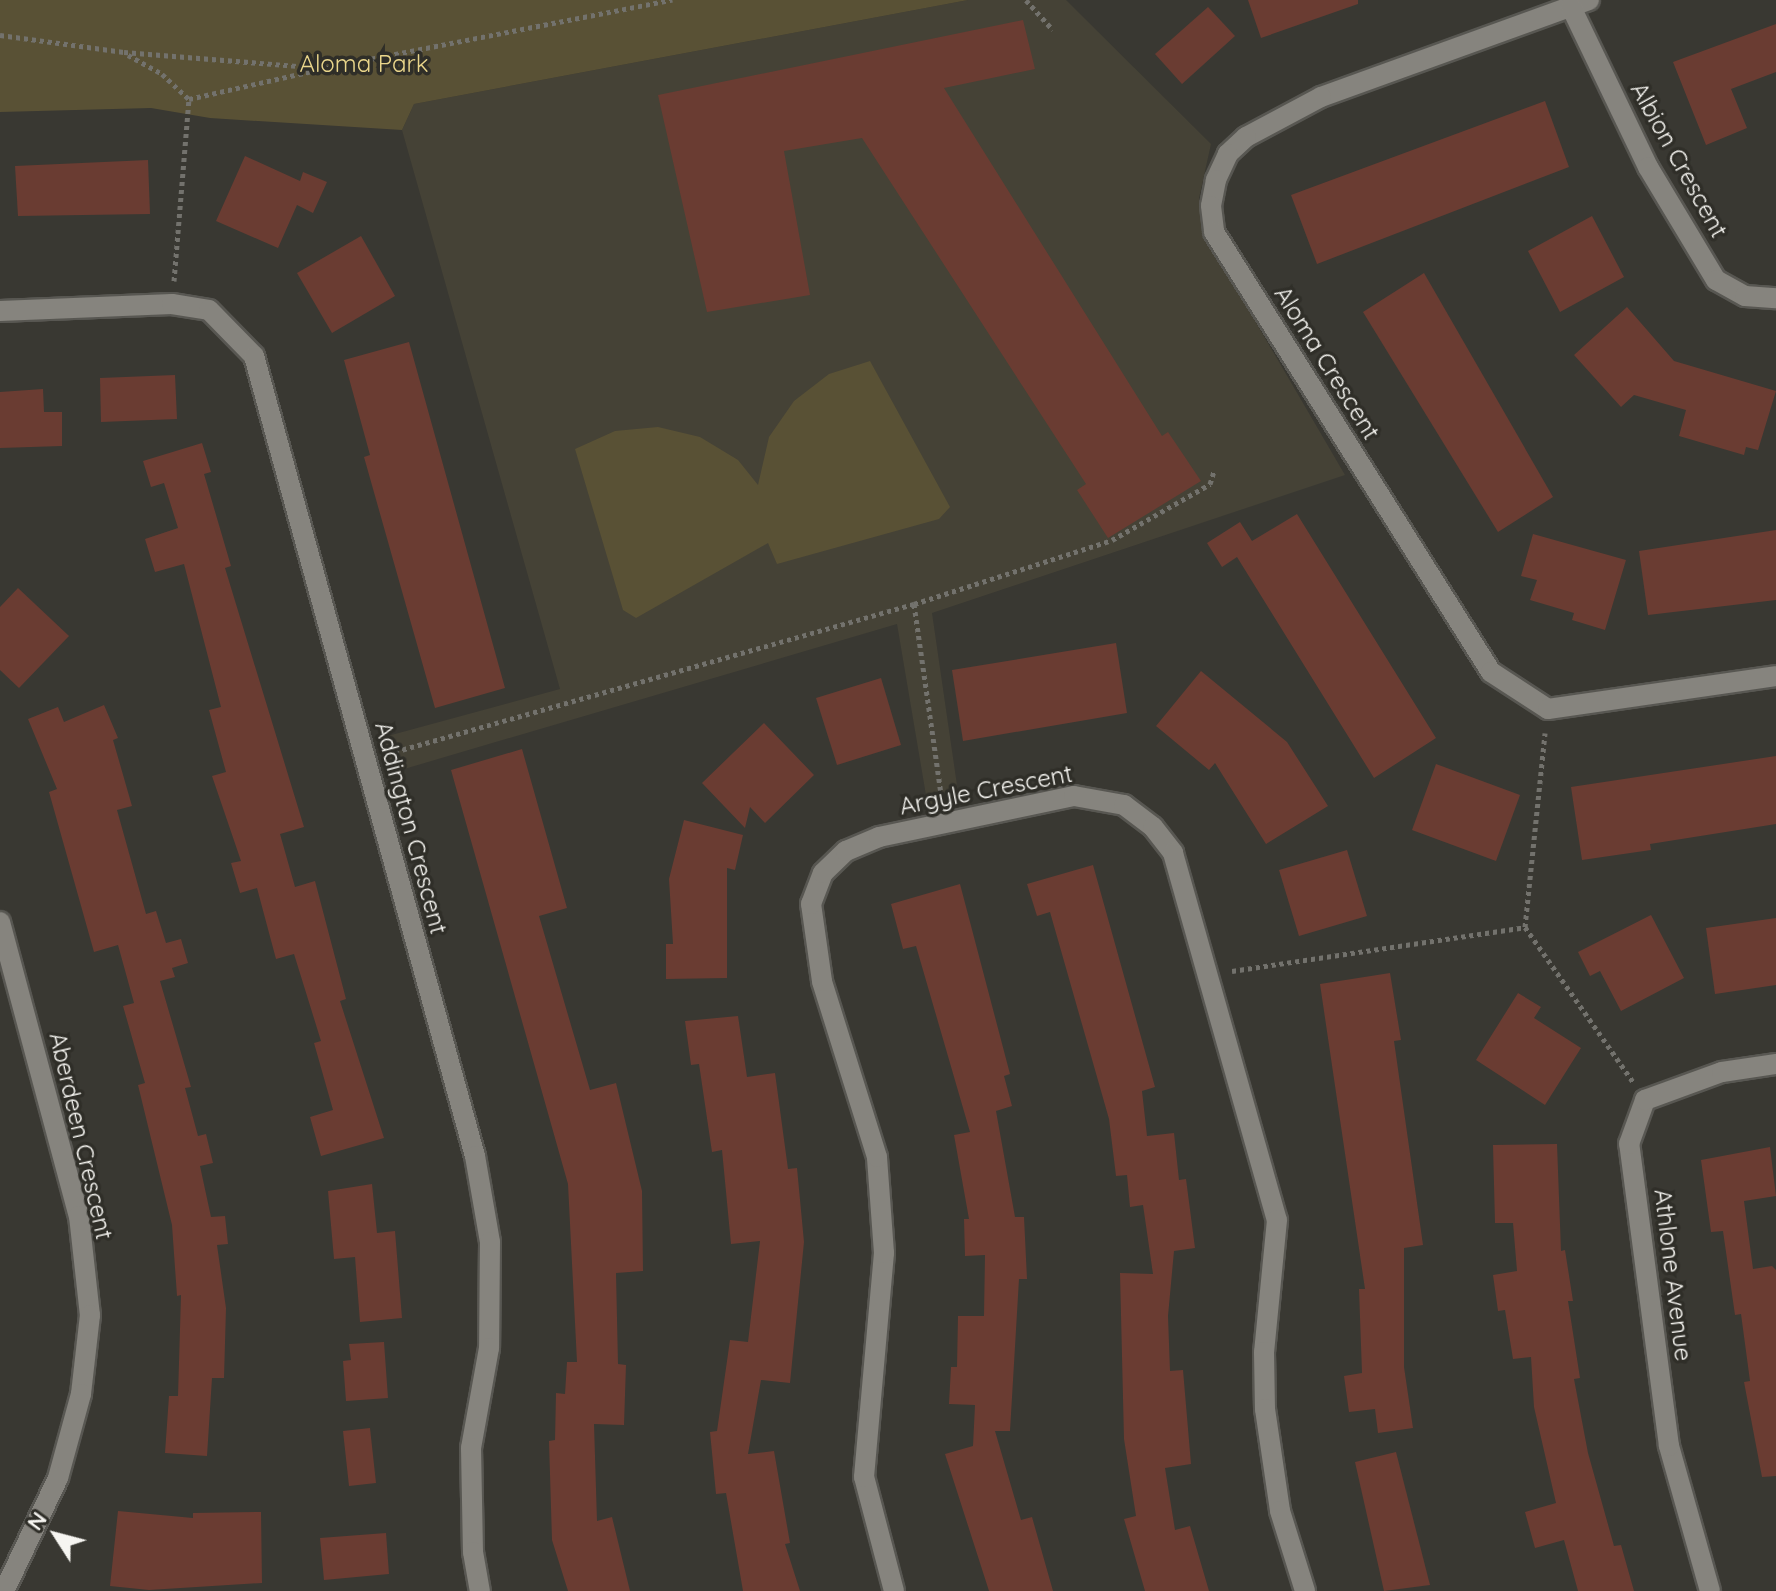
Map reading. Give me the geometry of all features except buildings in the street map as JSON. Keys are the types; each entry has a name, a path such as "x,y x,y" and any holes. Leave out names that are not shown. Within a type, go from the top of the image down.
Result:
{"street":[{"name":"Albion Crescent","path":"1580,3 1648,167 1716,280 1745,296 1776,298"},
{"name":"Aloma Crescent","path":"1548,709 1491,672 1214,232 1211,206 1228,154 1246,137 1321,97 1580,3"},
{"name":"Addington Crescent","path":"0,311 172,304 209,310 254,356 475,1156 490,1242 489,1348 471,1448 473,1552 480,1591"},
{"path":"1548,709 1776,676"},
{"name":"Argyle Crescent","path":"894,1591 864,1477 884,1253 877,1157 822,981 811,904 823,873 846,851 879,837 1074,796 1124,805 1153,827 1173,853 1277,1220 1264,1352 1265,1409 1280,1511 1305,1591"},
{"name":"Aberdeen Crescent","path":"0,922 79,1216 90,1315 81,1394 58,1478 4,1591"},
{"path":"1645,1100 1722,1072 1776,1064"},
{"name":"Athlone Avenue","path":"1645,1100 1629,1144 1669,1446 1710,1591"}],"path":[{"path":"189,99 324,68 672,0"},
{"path":"1026,0 1053,30"},
{"path":"0,35 124,52 324,68"},
{"path":"124,52 162,74 189,99"},
{"path":"172,304 189,99"},
{"path":"366,760 914,604 1112,540 1210,484 1214,471"},
{"path":"914,604 945,823"},
{"path":"1548,709 1525,927 1645,1100"},
{"path":"1207,975 1525,927"}],"shaded area":[{"path":"968,0 1066,0 1211,144 1199,198 1209,242 1345,475 932,613 959,799 928,807 897,624 394,772 384,737 560,689 402,130 414,104"}],"green space":[{"name":"Aloma Park","path":"0,0 968,0 414,104 402,130 210,118 151,108 0,112"},
{"path":"870,361 950,507 939,519 777,564 768,543 636,618 623,610 575,449 615,431 658,427 700,437 738,460 758,485 769,437 794,401 829,374"}]}
